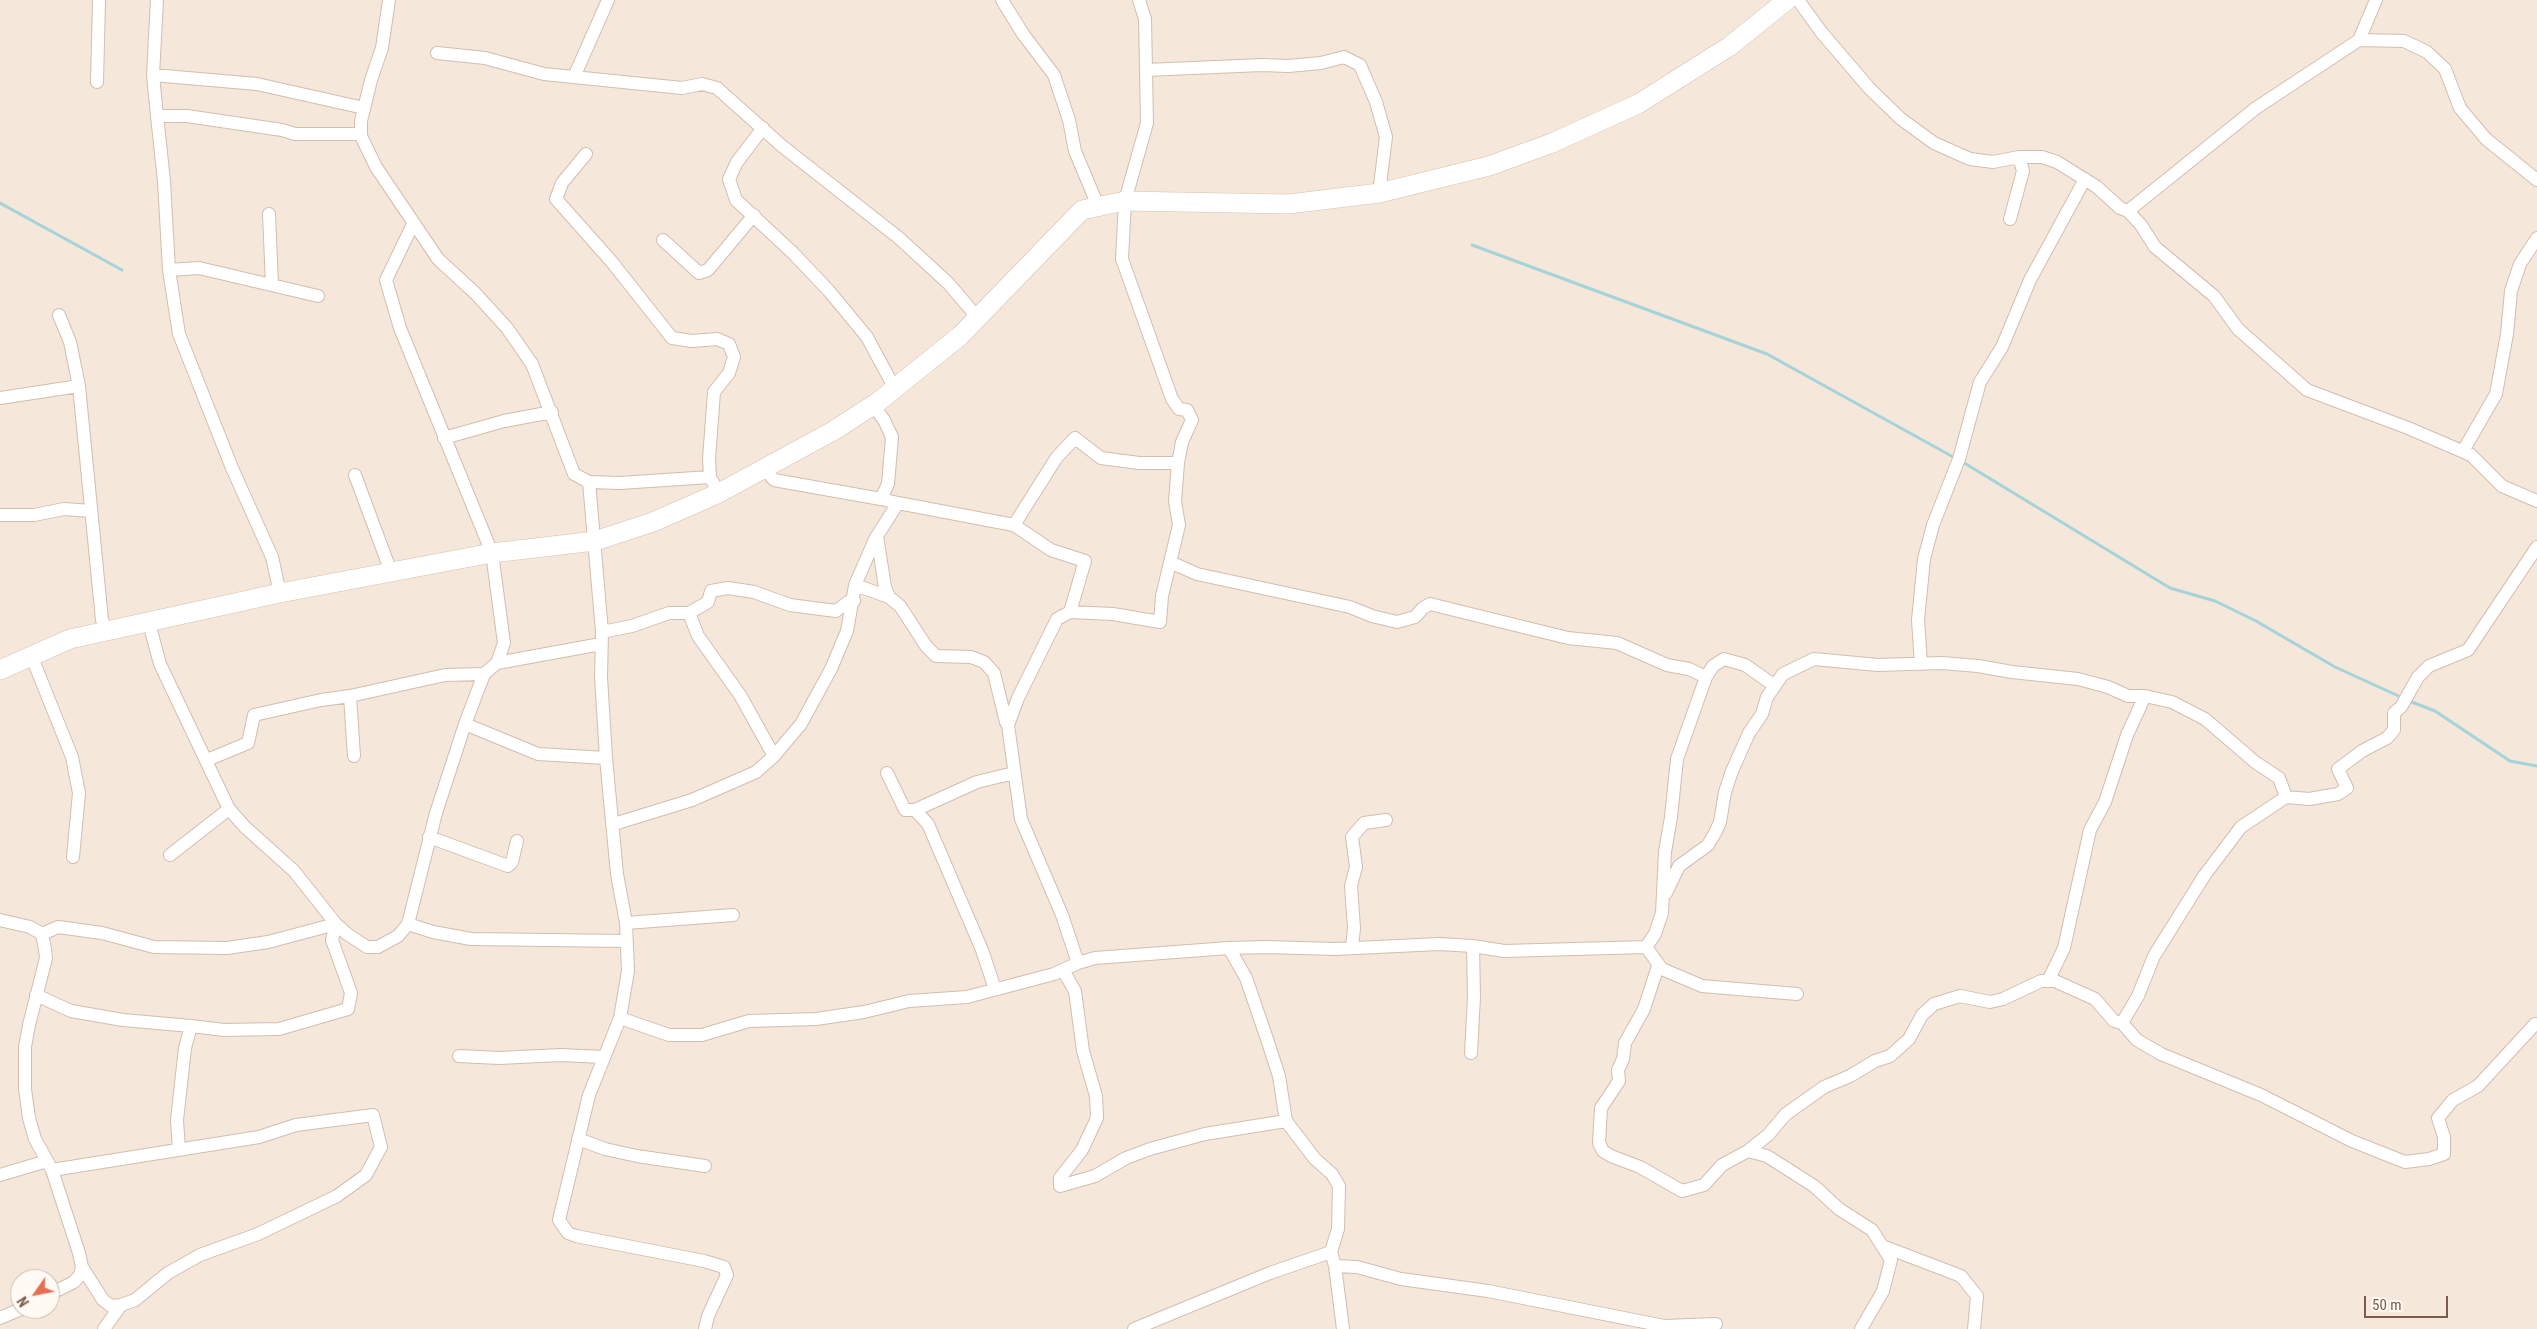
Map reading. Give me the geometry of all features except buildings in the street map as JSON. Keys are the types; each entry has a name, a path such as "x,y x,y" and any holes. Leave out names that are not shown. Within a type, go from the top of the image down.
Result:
{"street":[{"path":"97,82 99,0"},
{"path":"157,0 153,75 164,181 169,270 179,334 232,468 272,557 280,593"},
{"path":"389,0 382,48 364,108 361,134 376,167 438,259 475,293 507,328 532,364 552,412 574,474 589,482 714,485"},
{"path":"574,77 608,0"},
{"path":"1002,0 1023,34 1054,76 1069,120 1075,151 1098,206"},
{"path":"1008,725 1018,698 1057,619 1070,612 1113,614 1160,622 1162,596 1179,525 1175,501 1178,463 1182,442 1192,420 1187,410 1179,409 1172,399 1122,259 1125,201 1147,123 1145,19 1139,0"},
{"path":"0,668 70,639 280,593 391,572 492,554 595,541 653,522 714,485 764,468 848,422 873,405 961,335 1082,210 1125,201 1289,204 1379,193 1489,166 1552,143 1638,104 1730,46 1787,0"},
{"path":"1798,0 1822,33 1869,88 1901,119 1934,143 1970,159 1993,162 2019,157 2042,157 2085,179 2120,208 2128,211 2141,225 2155,246 2214,296 2238,329 2307,390 2471,454 2502,486 2537,501"},
{"path":"2128,211 2256,108 2359,40 2376,0"},
{"path":"2359,40 2404,41 2427,52 2445,69 2460,108 2486,139 2537,180"},
{"path":"437,53 485,58 544,74 682,88 702,84 718,88 763,128 899,238 948,283 978,318"},
{"path":"1146,70 1262,64 1288,66 1321,63 1344,57 1360,65 1376,102 1386,137 1379,193"},
{"path":"153,75 257,84 364,108"},
{"path":"157,116 187,116 295,134 361,134"},
{"path":"763,128 737,162 729,179 736,200 812,271 867,337 895,388"},
{"path":"586,154 562,183 556,199 611,261 672,338 692,341 717,339 730,344 734,357 729,373 714,392 709,459 714,485"},
{"path":"2010,219 2023,171 2019,157"},
{"path":"1921,664 1918,620 1924,559 1933,525 1959,459 1980,382 2002,347 2030,280 2085,179"},
{"path":"269,214 272,285"},
{"path":"663,240 699,273 708,270 754,216"},
{"path":"414,224 386,280 400,328 492,554 504,643 497,663"},
{"path":"2463,451 2496,394 2507,334 2511,291 2520,264 2537,238"},
{"path":"169,270 199,268 318,296"},
{"path":"58,315 70,342 79,386 102,620 108,631"},
{"path":"0,398 79,386"},
{"path":"873,405 884,420 892,437 888,484 880,499"},
{"path":"444,438 504,421 552,412"},
{"path":"1014,525 1056,457 1074,438 1101,458 1139,463 1178,463"},
{"path":"764,468 774,480 1014,525 1051,550 1085,562 1070,612"},
{"path":"355,475 391,572"},
{"path":"589,482 602,638 606,758 614,824 617,874 626,923 625,941 628,971 620,1018 603,1057 590,1095 559,1220 568,1233 599,1242 704,1261 724,1267 727,1274 708,1316 705,1329"},
{"path":"614,824 692,800 756,772 774,756 801,724 831,669 847,631 854,601 855,585 877,536 898,503"},
{"path":"0,515 34,515 64,509 91,511"},
{"path":"877,536 889,597"},
{"path":"2122,1022 2138,996 2154,956 2204,876 2241,827 2286,797 2309,799 2338,794 2347,788 2338,769 2362,751 2387,738 2394,730 2394,713 2401,707 2418,677 2429,666 2468,650 2537,547"},
{"path":"1170,562 1197,574 1350,607 1372,616 1397,622 1415,617 1423,608 1430,604 1568,638 1616,643 1667,665 1688,669 1706,677"},
{"path":"855,585 889,597 900,606 926,646 936,656 971,657 984,662 994,673 1008,725 1021,819 1062,915 1078,963"},
{"path":"149,623 160,664 229,809 245,827 294,871 336,924 367,946 378,947 398,936 408,924 429,837 465,724 484,674 497,663 602,638 669,613 689,613 708,602 711,590 728,588 754,592 790,605 836,611 848,602 854,601"},
{"path":"689,613 698,636 740,695 774,756"},
{"path":"31,655 72,757 79,793 73,857"},
{"path":"1663,900 1679,866 1708,844 1715,833 1720,822 1725,792 1732,772 1749,733 1762,714 1767,697 1783,674 1814,659 1878,665 1942,662 1978,666 2012,672 2078,679 2108,687 2128,696 2145,696 2172,702 2205,719 2255,762 2280,778 2286,797"},
{"path":"1646,947 1655,934 1662,913 1664,852 1671,817 1677,759 1706,677 1713,666 1724,660 1745,666 1775,686"},
{"path":"207,760 248,743 254,715 445,676 484,674"},
{"path":"350,696 354,756"},
{"path":"2048,981 2064,948 2090,830 2105,802 2127,735 2145,696"},
{"path":"465,724 538,754 606,758"},
{"path":"887,773 905,810 915,810 977,782 1014,772"},
{"path":"170,855 229,809"},
{"path":"915,810 928,824 982,950 995,989"},
{"path":"1352,947 1354,928 1351,886 1356,867 1352,837 1364,823 1386,820"},
{"path":"429,837 508,866 512,862 517,841"},
{"path":"626,923 733,916"},
{"path":"0,920 30,927 42,934"},
{"path":"42,934 58,928 102,933 154,948 227,948 268,942 336,924"},
{"path":"36,995 71,1011 122,1020 224,1030 279,1028 348,1009 351,993 332,940 336,924"},
{"path":"408,924 433,932 472,939 625,941"},
{"path":"42,934 46,958 25,1047 25,1089 29,1118 35,1139 50,1165 80,1253 82,1268 80,1275 74,1282 60,1289"},
{"path":"620,1018 670,1034 702,1035 748,1021 837,1017 909,1001 967,997 1063,970 1095,958 1229,948 1439,944 1474,946 1504,951 1646,947"},
{"path":"1471,1053 1474,946"},
{"path":"1646,947 1658,966 1702,986 1797,994"},
{"path":"1229,948 1246,978 1267,1039 1278,1076 1286,1121 1315,1159 1332,1174 1339,1186 1338,1229 1331,1252 1335,1266 1343,1329"},
{"path":"1658,966 1644,1009 1625,1043 1623,1059 1618,1070 1619,1081 1601,1108 1599,1144 1603,1151 1640,1167 1682,1191 1704,1185 1722,1166 1748,1151 1768,1135 1786,1114 1824,1087 1850,1076 1875,1061 1890,1056 1909,1038 1922,1015 1934,1004 1960,996 1990,1002 2003,999 2041,981 2055,981 2095,999 2114,1021 2122,1022 2137,1040 2161,1054 2261,1095 2352,1141 2405,1162 2429,1159 2444,1154 2444,1138 2438,1118 2452,1100 2478,1086 2535,1024"},
{"path":"1063,970 1075,991 1083,1051 1096,1096 1097,1118 1082,1150 1060,1178 1060,1186 1095,1176 1126,1158 1150,1149 1206,1134 1286,1121"},
{"path":"179,1150 177,1120 185,1048 191,1026"},
{"path":"459,1056 499,1058 562,1054 582,1058 603,1057"},
{"path":"0,1175 50,1165 179,1150 188,1147 260,1137 296,1125 373,1115 382,1147 366,1175 337,1196 258,1234 200,1255 168,1273 135,1300 120,1305 111,1306 103,1300 82,1268"},
{"path":"578,1139 604,1149 705,1166"},
{"path":"1748,1151 1767,1156 1814,1186 1838,1209 1872,1230 1885,1247 1892,1260 1883,1291 1861,1329"},
{"path":"1885,1247 1961,1276 1976,1296 1974,1329"},
{"path":"1134,1329 1270,1273 1331,1252"},
{"path":"1335,1266 1356,1267 1401,1279 1488,1291 1652,1326 1716,1324"},
{"path":"104,1329 120,1305"}],"shaded area":[{"path":"0,0 2537,0 2537,1329 0,1329"}],"waterway":[{"path":"0,203 122,270"},
{"path":"1472,245 1767,354 1955,458"},
{"path":"1961,461 2170,588 2215,601 2256,621 2335,667 2403,698"},
{"path":"2409,701 2435,711 2510,761 2537,766"}]}
